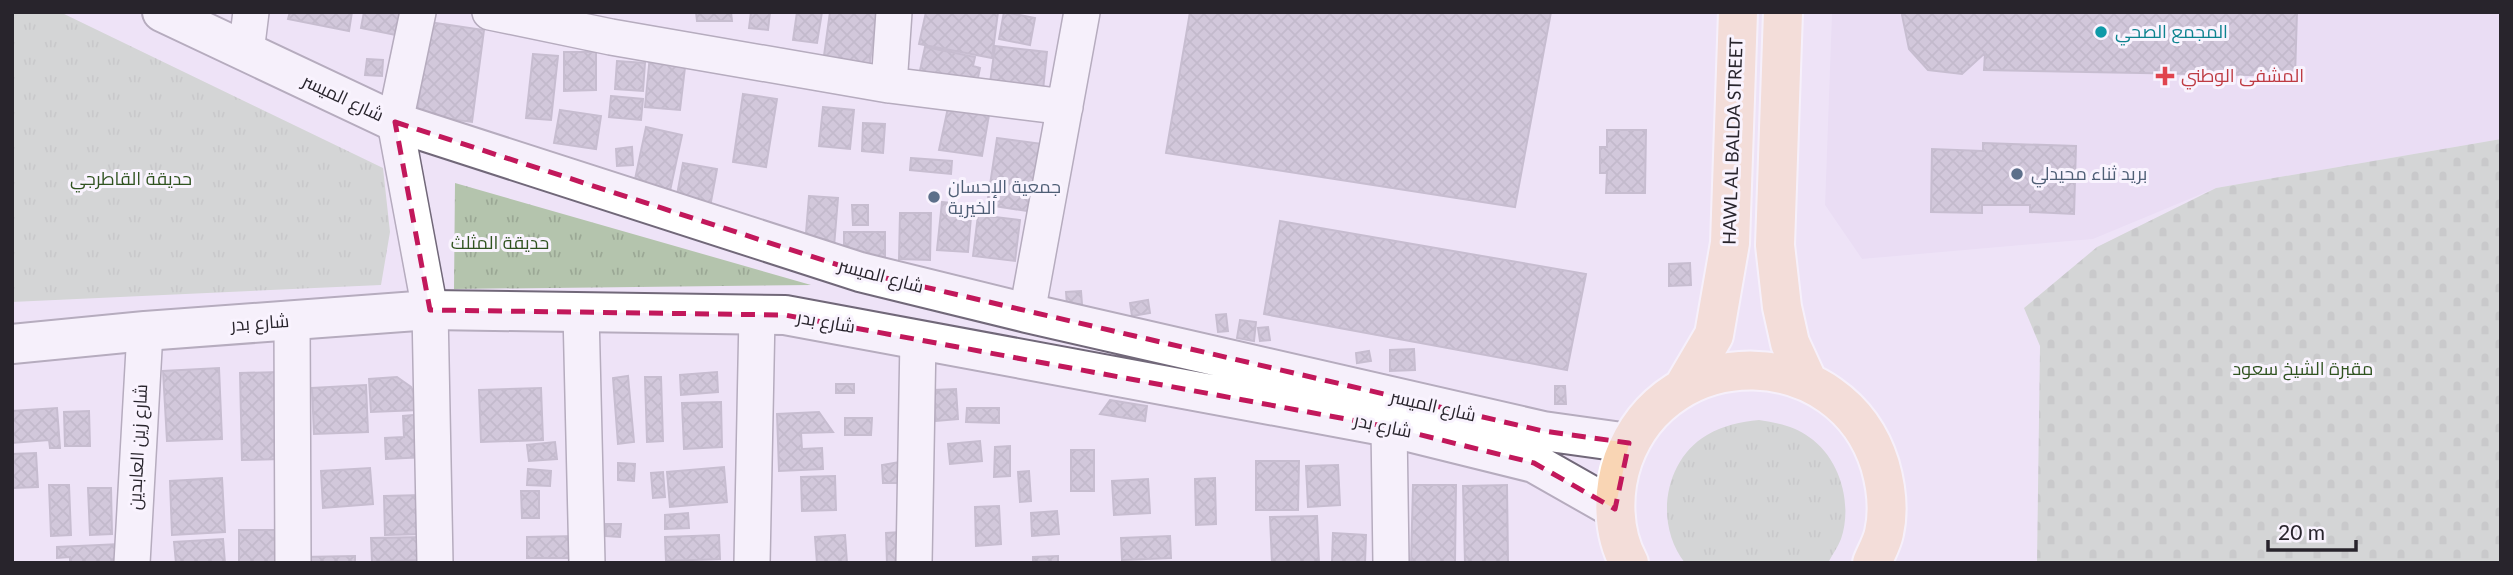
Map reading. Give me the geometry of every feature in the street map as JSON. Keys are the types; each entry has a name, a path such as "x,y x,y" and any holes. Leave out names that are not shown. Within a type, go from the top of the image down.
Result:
{"main road":[{"name":"شارع الميسر","path":"162,12 395,122 860,272 1027,313 1544,431 1629,443"},
{"name":"HAWL AL BALDA STREET","path":"1684,386 1714,335 1730,243 1738,12"},
{"path":"1783,12 1775,245 1782,307 1790,343 1807,380"},
{"name":"شارع بدر","path":"12,344 145,331 430,310 785,315 1389,427 1534,463 1615,509"},
{"path":"1629,563 1618,533 1615,509 1618,475 1629,443 1652,411 1684,386 1723,371 1766,369 1807,380 1845,406 1873,443 1886,487 1884,533 1872,563"}],"street":[{"path":"246,52 251,12"},
{"path":"418,12 395,122 430,310 435,563"},
{"path":"490,12 613,24 889,85 1065,107"},
{"path":"889,85 894,12"},
{"path":"1027,313 1082,12"},
{"path":"581,312 587,563"},
{"path":"752,563 757,314"},
{"path":"292,321 293,563"},
{"name":"شارع زين العابدين","path":"132,563 145,331"},
{"path":"914,563 918,340"},
{"path":"1389,427 1391,563"}],"highlighted area":[{"path":"395,122 860,272 1543,431 1629,443 1615,509 1534,463 1389,427 785,315 430,310"}],"shaded area":[{"name":"المشفى الوطني","path":"1832,12 2501,12 2501,139 2216,188 2093,239 1862,259 1825,205"}],"green space":[{"name":"حديقة القاطرجي","path":"12,12 60,12 383,168 390,232 381,285 12,302"},
{"name":"مقبرة الشيخ سعود","path":"2501,139 2501,563 2037,563 2040,346 2024,308 2097,247 2216,188"},
{"name":"حديقة المثلث","path":"455,183 811,285 454,289"},
{"path":"1759,420 1803,433 1829,457 1836,469 1844,497 1844,525 1838,545 1828,563 1685,563 1669,530 1667,512 1668,494 1681,460 1692,446 1707,435 1732,424"}],"building":[{"path":"290,12 352,12 349,31 288,19"},
{"path":"364,12 411,12 406,37 361,28"},
{"path":"696,12 731,12 732,21 697,21"},
{"path":"751,12 770,12 768,30 749,28"},
{"path":"797,12 822,12 817,43 793,40"},
{"path":"830,12 877,12 869,69 823,63"},
{"path":"926,12 998,12 992,58 919,44"},
{"path":"1004,12 1035,18 1030,45 999,39"},
{"path":"1190,12 1551,12 1515,207 1166,153"},
{"name":"المجمع الصحي","path":"1904,12 2297,12 2295,76 1984,70 1985,53 1962,74 1928,70 1909,49 1902,15"},
{"path":"429,22 484,30 472,122 417,115"},
{"path":"995,46 1047,52 1043,90 990,83"},
{"path":"925,47 975,57 973,66 980,68 975,92 918,80"},
{"path":"564,52 596,52 596,90 564,91"},
{"path":"533,54 558,56 551,120 526,118"},
{"path":"650,55 686,59 680,110 645,107"},
{"path":"367,59 383,60 382,76 365,75"},
{"path":"617,61 645,63 643,91 615,89"},
{"path":"743,94 777,99 766,167 733,162"},
{"path":"611,96 643,99 641,120 609,117"},
{"path":"950,98 991,103 982,156 939,150"},
{"path":"823,107 854,110 850,149 819,146"},
{"path":"560,110 601,116 596,149 554,143"},
{"path":"863,123 885,124 883,153 862,151"},
{"path":"646,127 682,135 670,191 634,184"},
{"path":"1607,130 1646,130 1645,193 1606,193 1607,173 1600,173 1600,147 1607,147"},
{"path":"997,138 1043,144 1034,212 987,205"},
{"path":"1983,143 2076,146 2074,214 2030,212 2030,205 1982,205 1982,213 1931,212 1932,149 1983,151"},
{"path":"632,147 633,165 617,166 616,149"},
{"path":"911,158 952,161 951,174 910,170"},
{"path":"683,163 717,169 710,207 676,200"},
{"path":"809,196 838,198 834,247 805,245"},
{"path":"942,202 972,205 968,252 937,250"},
{"path":"852,205 868,205 868,225 853,225"},
{"path":"900,213 931,213 930,260 899,259"},
{"path":"978,215 1020,220 1015,261 973,256"},
{"path":"1280,221 1586,274 1567,370 1264,314"},
{"path":"844,232 885,232 885,257 844,257"},
{"path":"1690,263 1691,285 1669,286 1669,264"},
{"path":"1081,291 1082,304 1067,305 1066,292"},
{"path":"1148,300 1150,313 1132,316 1130,303"},
{"path":"1226,314 1228,331 1218,332 1216,315"},
{"path":"1240,320 1256,322 1254,341 1237,338"},
{"path":"1268,327 1270,340 1260,341 1258,328"},
{"path":"1414,349 1415,370 1390,371 1390,350"},
{"path":"1369,351 1371,361 1357,363 1356,353"},
{"path":"219,368 222,439 167,441 163,371"},
{"path":"280,372 282,459 242,460 240,373"},
{"path":"717,372 718,392 681,395 680,375"},
{"path":"628,376 634,442 618,444 613,378"},
{"path":"397,377 411,387 419,410 371,412 369,379"},
{"path":"645,377 661,377 663,441 647,442"},
{"path":"836,384 854,384 854,393 836,393"},
{"path":"366,385 368,432 314,434 312,388"},
{"path":"1555,386 1565,386 1566,404 1555,404"},
{"path":"541,388 543,440 481,442 479,390"},
{"path":"956,389 958,419 936,421 933,390"},
{"path":"1110,400 1147,406 1145,421 1100,414"},
{"path":"721,402 722,447 684,449 682,403"},
{"path":"57,408 60,448 50,448 49,440 12,443 12,411"},
{"path":"967,408 999,408 999,423 966,422"},
{"path":"89,411 90,446 65,446 64,412"},
{"path":"819,412 833,432 801,433 802,449 822,448 823,469 779,471 777,414"},
{"path":"424,414 426,457 386,459 385,438 404,437 403,416"},
{"path":"845,418 872,418 871,435 845,435"},
{"path":"980,441 982,461 950,464 948,444"},
{"path":"555,442 557,459 529,461 527,445"},
{"path":"1010,446 1010,476 994,477 995,447"},
{"path":"1071,450 1094,450 1094,491 1071,491"},
{"path":"36,453 38,487 12,488 12,454"},
{"path":"1256,461 1299,461 1298,510 1256,510"},
{"path":"899,462 911,483 883,483 882,465"},
{"path":"618,463 635,464 634,481 618,480"},
{"path":"1338,465 1340,505 1308,507 1306,466"},
{"path":"724,467 727,502 670,507 667,472"},
{"path":"370,468 373,504 323,508 321,471"},
{"path":"528,469 551,471 550,486 527,485"},
{"path":"1029,471 1031,501 1020,502 1018,472"},
{"path":"663,472 665,497 653,498 651,473"},
{"path":"835,476 836,510 802,511 801,477"},
{"path":"222,478 225,532 172,535 170,481"},
{"path":"1215,478 1216,524 1196,525 1195,479"},
{"path":"1148,479 1150,513 1114,515 1112,481"},
{"path":"49,485 69,485 71,535 51,536"},
{"path":"1413,485 1456,485 1455,563 1411,563"},
{"path":"1507,485 1508,563 1465,563 1463,486"},
{"path":"88,488 111,488 112,534 90,535"},
{"path":"521,491 539,491 539,518 522,518"},
{"path":"422,495 426,534 385,535 384,496"},
{"path":"999,506 1001,544 976,546 975,507"},
{"path":"1057,511 1059,534 1032,536 1031,513"},
{"path":"688,513 689,528 665,529 665,515"},
{"path":"1317,516 1319,563 1272,563 1270,517"},
{"path":"606,524 621,524 620,537 606,536"},
{"path":"239,530 278,530 278,563 239,563"},
{"path":"901,532 902,563 887,563 886,533"},
{"path":"1333,533 1366,535 1365,563 1332,563"},
{"path":"719,535 720,559 666,561 665,537"},
{"path":"845,535 847,563 817,563 815,537"},
{"path":"578,536 579,558 527,558 527,537"},
{"path":"1170,536 1171,558 1122,560 1121,538"},
{"path":"424,537 424,560 372,562 371,538"},
{"path":"223,539 225,563 176,563 174,542"},
{"path":"120,544 121,563 70,563 70,557 57,558 57,547"},
{"path":"355,556 355,563 302,563 302,557"},
{"path":"1058,556 1058,563 1033,563 1033,557"}],"place":[{"name":"المجمع الصحي","path":"2101,32"},
{"name":"المشفى الوطني","path":"2165,76"},
{"name":"بريد ثناء محيدلي","path":"2017,174"},
{"name":"جمعية الإحسان الخيرية","path":"934,197"}]}
